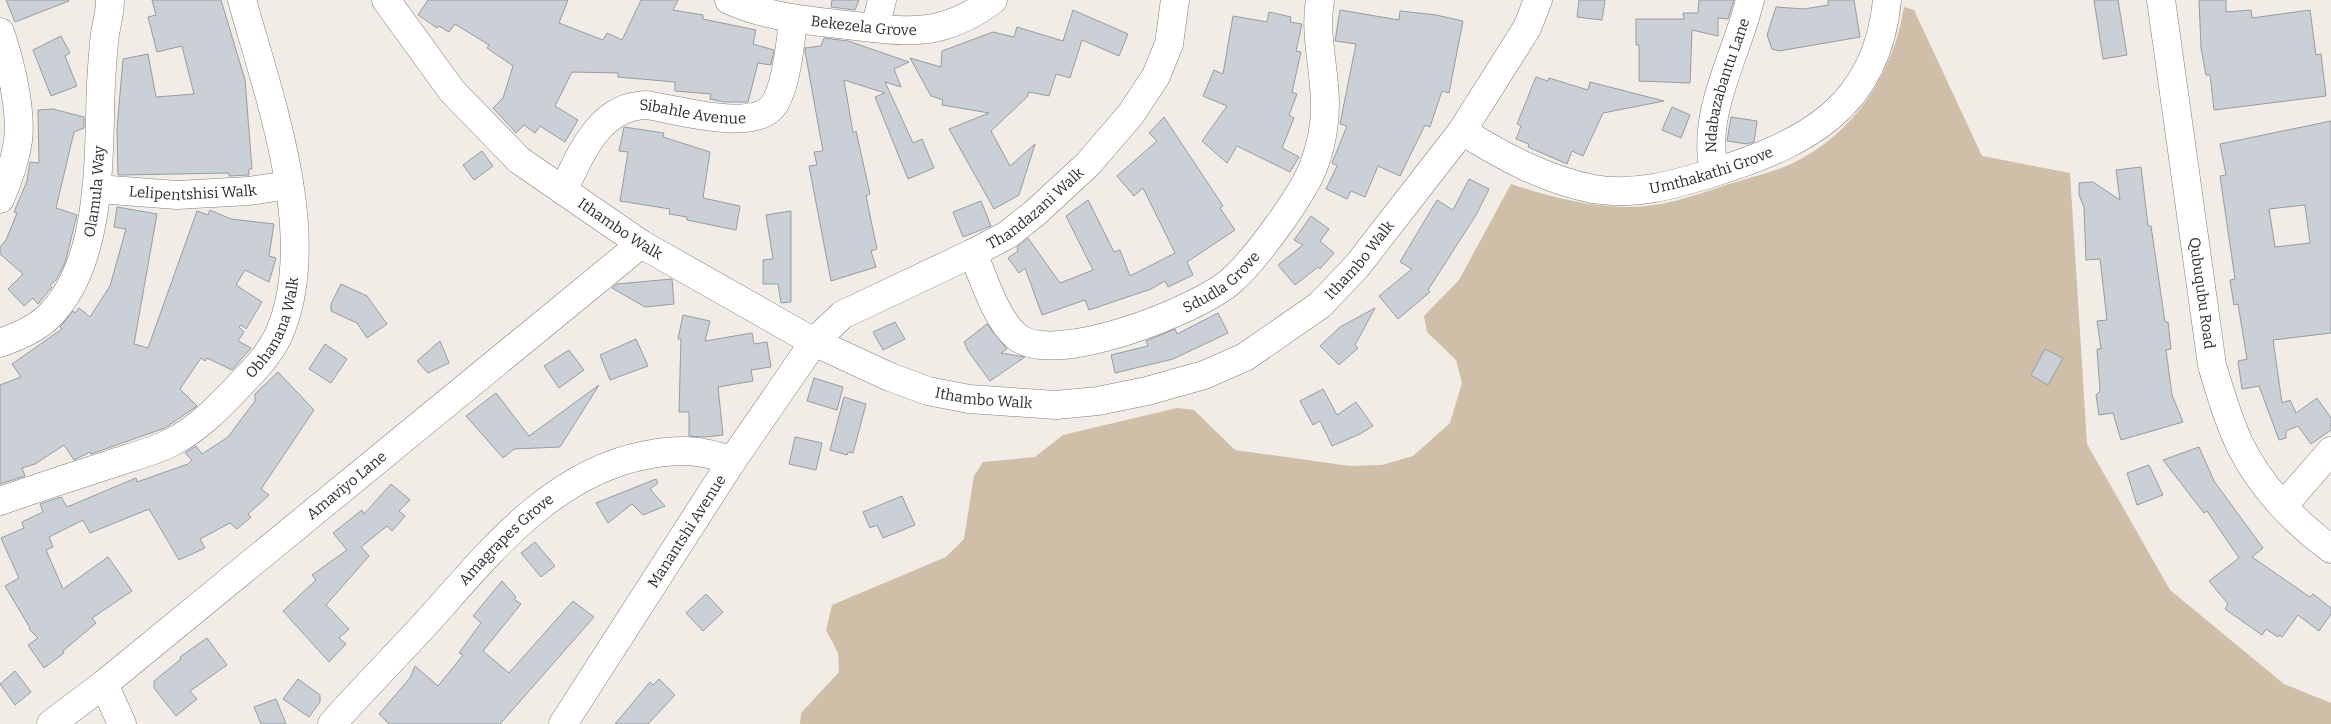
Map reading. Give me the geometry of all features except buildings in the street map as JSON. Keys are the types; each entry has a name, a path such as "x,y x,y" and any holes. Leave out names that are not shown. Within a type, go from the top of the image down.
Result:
{"street":[{"name":"Olamula Way","path":"0,343 19,336 46,319 67,292 88,237 97,189 101,84 110,0"},
{"name":"Obhanana Walk","path":"0,501 157,449 172,442 208,418 254,370 278,336 290,292 295,253 289,185 265,80 242,0"},
{"name":"Ithambo Walk","path":"386,0 452,91 480,122 519,160 641,244 814,342 890,377 928,391 969,399 1018,404 1056,405 1098,402 1204,375 1245,357 1320,305 1357,266 1462,130 1522,36 1538,0"},
{"name":"Bekezela Grove","path":"729,0 753,9 793,18 904,31 942,27 976,12 993,0"},
{"path":"875,28 882,0"},
{"name":"Thandazani Walk","path":"814,342 842,315 1007,235 1035,213 1088,164 1116,134 1145,96 1163,61 1173,24 1175,0"},
{"name":"Sdudla Grove","path":"973,253 1006,326 1016,337 1037,346 1078,344 1098,339 1179,310 1218,291 1244,268 1296,196 1314,166 1321,139 1325,105 1318,28 1320,0"},
{"name":"Ndabazabantu Lane","path":"1714,172 1710,143 1711,130 1727,71 1738,44 1750,0"},
{"name":"Umthakathi Grove","path":"1462,130 1496,152 1525,166 1570,183 1594,189 1628,192 1657,188 1744,163 1794,142 1823,123 1839,108 1856,88 1878,50 1887,0"},
{"name":"Qubuqubu Road","path":"2161,0 2212,365 2240,446 2258,475 2283,506 2315,538 2331,549"},
{"name":"Sibahle Avenue","path":"563,191 595,132 614,112 634,105 646,105 730,119 754,116 767,111 775,101 782,83 790,51 793,18"},
{"path":"0,32 6,50 18,119 15,156 0,199"},
{"name":"Lelipentshisi Walk","path":"97,189 177,195 289,185"},
{"name":"Amaviyo Lane","path":"51,724 104,684 641,244"},
{"name":"Manantshi Avenue","path":"563,724 732,460 814,342"},
{"name":"Amagrapes Grove","path":"332,724 498,545 538,507 556,493 599,469 657,453 696,450 732,460"},
{"path":"2283,506 2331,451"},
{"path":"104,684 122,724"}],"shaded area":[{"path":"1904,7 1914,10 1982,156 2070,173 2087,444 2170,590 2284,684 2331,703 2331,724 800,724 801,713 839,672 838,653 826,630 832,605 946,557 964,539 974,476 983,462 1035,457 1063,435 1177,408 1194,410 1235,450 1350,466 1382,465 1413,456 1450,423 1462,383 1456,360 1427,332 1424,316 1459,280 1511,184 1582,203 1639,207 1652,206 1689,197 1791,164 1834,136 1852,119 1867,100 1891,56 1899,32"}]}
